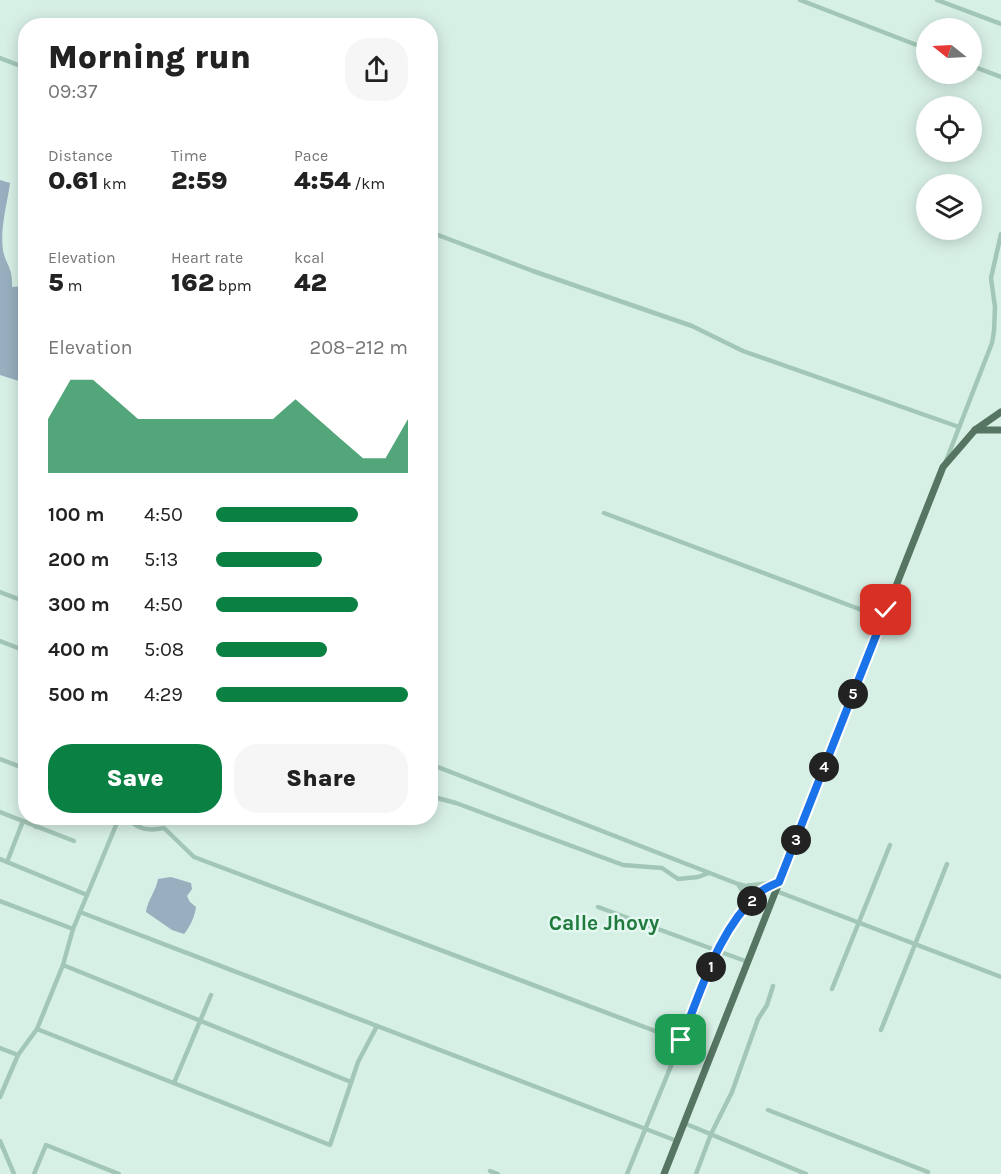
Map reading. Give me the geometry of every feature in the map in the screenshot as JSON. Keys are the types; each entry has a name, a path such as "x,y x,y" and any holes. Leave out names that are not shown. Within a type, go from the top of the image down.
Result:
{"main road":[{"path":"664,1174 943,467 975,430 1001,412"},
{"path":"975,430 1001,430"}],"street":[{"path":"800,0 916,46"},
{"path":"937,0 1001,24"},
{"path":"958,8 961,0"},
{"path":"0,58 18,65"},
{"path":"982,70 1001,77"},
{"path":"943,467 994,331 995,307 992,278 1001,234"},
{"path":"438,235 533,271 692,326 743,351 959,427"},
{"path":"604,513 883,618"},
{"path":"0,592 18,599"},
{"path":"0,641 18,648"},
{"path":"0,759 18,766"},
{"path":"438,767 738,884 745,886 779,882"},
{"path":"438,798 623,865 662,868 678,879 698,877 709,873"},
{"path":"0,812 18,819"},
{"path":"7,862 21,825"},
{"path":"0,1097 18,1055 37,1029 63,965 73,929 115,825"},
{"path":"137,825 151,830 164,828 194,857 663,1034"},
{"path":"36,826 74,841"},
{"path":"832,989 890,845"},
{"path":"0,859 87,896"},
{"path":"881,1030 946,864"},
{"path":"627,1174 723,938 760,891 779,882"},
{"path":"738,884 742,891 740,915"},
{"path":"776,891 1001,977"},
{"path":"0,901 73,929"},
{"path":"598,907 748,962"},
{"path":"80,912 676,1142"},
{"path":"63,965 351,1082"},
{"path":"696,1174 711,1134 732,1092 758,1019 767,1005 773,986"},
{"path":"174,1083 211,995"},
{"path":"37,1029 330,1145 358,1062 376,1026"},
{"path":"0,1048 18,1055"},
{"path":"768,1110 928,1172"},
{"path":"684,1123 806,1174"},
{"path":"0,1141 14,1174"},
{"path":"34,1174 46,1145 119,1174"},
{"path":"490,1171 498,1174"}],"shaded area":[{"path":"0,180 10,183 2,242 12,287 18,287 18,381 0,375"},
{"path":"171,877 191,883 192,889 187,896 196,907 192,921 184,934 172,930 146,912 158,879"}],"district":[{"name":"Calle Jhovy","path":"604,923"}],"route":[{"path":"681,1040 723,938 760,891 779,882 886,610"}]}
